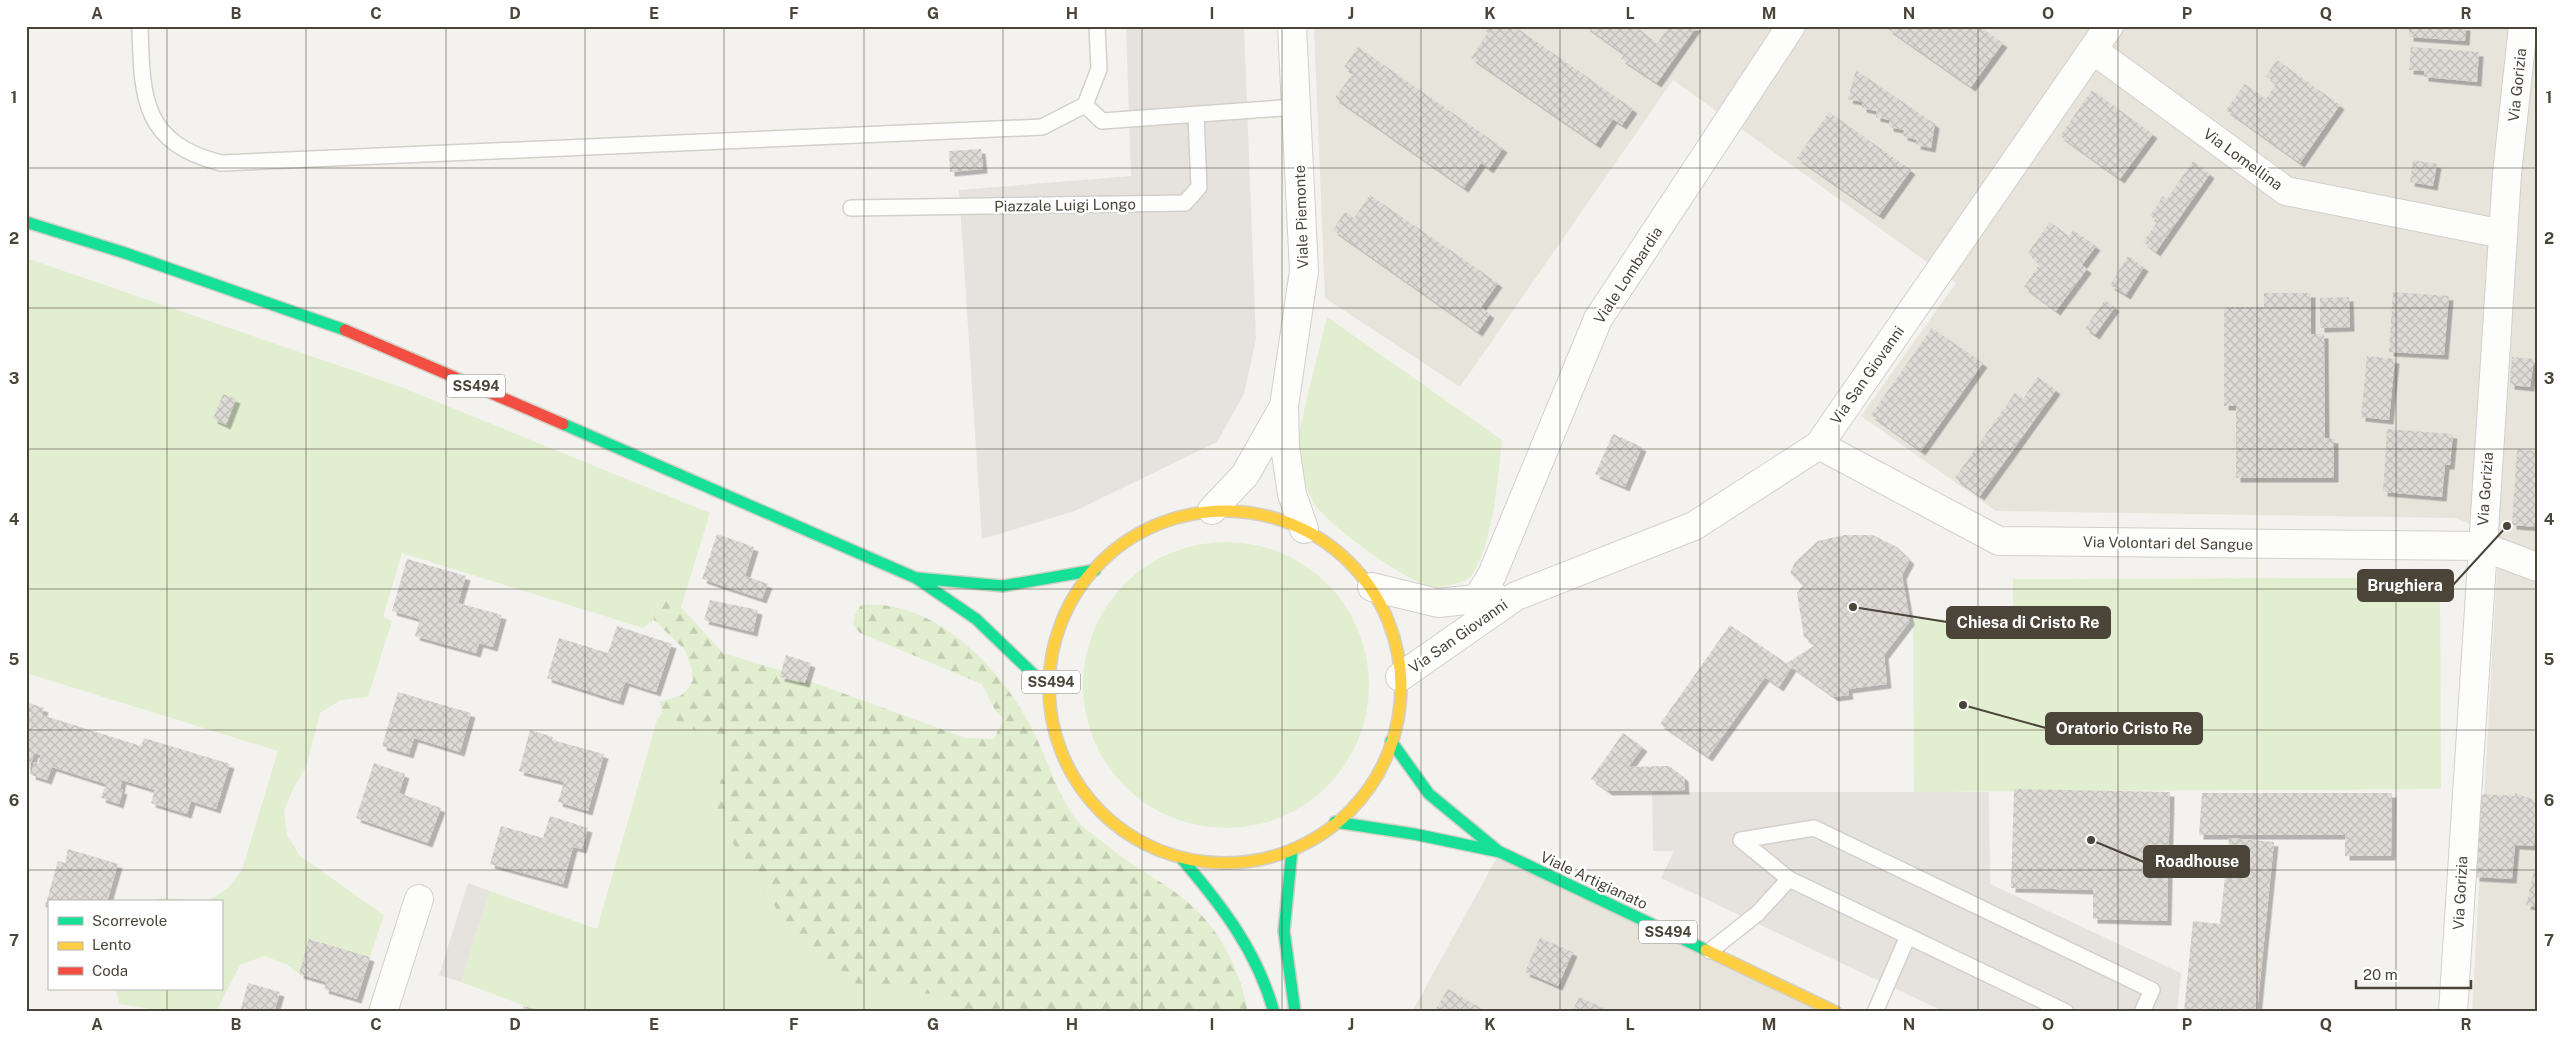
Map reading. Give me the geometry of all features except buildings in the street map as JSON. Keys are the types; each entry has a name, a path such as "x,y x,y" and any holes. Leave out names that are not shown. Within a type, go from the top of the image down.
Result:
{"main road":[{"name":"SS494","path":"26,222 125,253 362,336 916,578 976,620 1050,690"},
{"name":"SS494","path":"1212,510 1259,512 1282,518 1304,529 1327,539 1352,561 1372,587 1387,615 1396,646 1400,677 1398,710 1391,741 1369,786 1335,822 1292,850 1244,866 1194,864 1149,848 1108,820 1077,783 1057,739 1050,690 1055,647 1070,606 1095,570 1119,546 1148,529 1179,516 1212,510"},
{"name":"SS494","path":"916,578 1003,586 1095,570"},
{"name":"Viale Artigianato","path":"1391,741 1429,794 1500,852"},
{"name":"Viale Artigianato","path":"1335,822 1414,834 1500,852 1836,1012"},
{"path":"1292,850 1284,931 1295,1012"},
{"path":"1182,859 1232,918 1254,952 1267,983 1274,1012"}],"street":[{"name":"Viale Piemonte","path":"1292,26 1304,270 1284,406 1292,494 1304,529"},
{"name":"Viale Lombardia","path":"1477,599 1492,575 1598,319 1792,26"},
{"name":"Via San Giovanni","path":"1400,677 1516,596 1694,526 1819,445 2110,26"},
{"name":"Via Gorizia","path":"2455,1011 2481,546 2507,174 2523,26"},
{"name":"Via Lomellina","path":"2093,50 2286,192 2503,234"},
{"name":"Viale Piemonte","path":"1212,510 1245,475 1284,406"},
{"name":"Via Volontari del Sangue","path":"1819,445 2000,541 2481,546 2537,567"},
{"name":"Via San Giovanni","path":"1372,587 1438,602 1516,596"},
{"path":"383,1012 419,899"}],"lane":[{"path":"140,26 142,77 146,102 157,125 174,144 196,157 221,163 1042,127 1085,105 1099,69 1098,26"},
{"path":"1085,105 1102,120 1296,107"},
{"name":"Piazzale Luigi Longo","path":"851,208 1184,203 1199,186 1196,115"},
{"path":"2066,1012 1789,879 1741,840 1814,828 2152,990 2142,1012"},
{"path":"1710,951 1758,913 1789,879"},
{"path":"1875,1012 1908,936"}],"shaded area":[{"path":"1126,26 1244,26 1256,339 1244,394 1217,442 1075,511 982,539 959,190 1131,176"},
{"path":"1314,26 2537,26 2537,1012 2472,1012 2499,534 2454,518 1996,511 1861,416 1956,283 1673,80 1460,387 1325,298"},
{"path":"1652,792 1989,792 1990,884 2181,973 2177,1012 1945,1012 1661,878 1674,851 1653,851"},
{"path":"1500,852 1836,1012 1412,1012"},
{"path":"468,883 490,891 461,982 439,975"}],"green space":[{"path":"26,258 401,387 710,513 681,607 662,598 652,610 654,620 643,628 402,553 383,617 392,621 368,697 341,700 320,713 306,767 294,787 284,811 287,835 300,856 384,915 370,957 310,939 299,974 286,964 264,956 240,965 217,1010 172,1012 119,1004 116,990 222,990 222,900 209,900 228,888 242,870 278,751 26,673"},
{"path":"1327,317 1502,440 1493,511 1485,548 1468,579 1438,587 1428,586 1416,581 1386,564 1355,542 1319,510 1311,498 1299,465 1296,447"},
{"path":"1212,542 1240,542 1268,548 1294,558 1317,574 1337,594 1353,617 1359,630 1367,657 1369,685 1367,713 1353,753 1337,776 1317,796 1294,812 1268,822 1240,828 1212,828 1184,822 1158,812 1135,796 1115,776 1099,753 1089,727 1083,699 1083,671 1089,643 1099,617 1115,594 1135,574 1158,558 1184,548"},
{"path":"2440,578 2441,789 1914,792 1913,619 2013,619 2013,579"},
{"path":"662,598 681,607 723,653 779,670 966,738 994,739 1004,719 996,712 982,684 860,633 853,625 855,615 861,605 889,606 917,614 943,627 967,645 1008,690 1037,739 1054,780 1078,822 1118,854 1175,892 1197,910 1208,923 1218,936 1233,964 1248,1012 957,1012 941,993 927,994 889,987 860,987 844,972 809,953 794,939 771,900 745,867 712,802 729,761 725,753 710,739 662,713 660,702 680,696 688,689 693,680 692,670 685,650 654,620 651,599"},
{"path":"662,713 710,739 725,753 729,761 712,802 745,867 771,900 794,939 809,953 844,972 860,987 889,987 927,994 941,993 957,1012 542,1012 461,982 490,891 597,929 657,720"},
{"path":"160,898 191,900 156,900"}],"traffic: fast":[{"path":"26,222 125,253 345,330"},
{"path":"563,424 916,578 976,619 1050,690"},
{"path":"917,578 1003,586 1095,570"},
{"path":"1391,741 1429,794 1497,850"},
{"path":"1335,822 1414,834 1500,852 1706,950"},
{"path":"1292,850 1284,931 1295,1012"},
{"path":"1182,859 1237,930 1258,969 1274,1012"}],"traffic: slow":[{"path":"1225,511 1259,515 1292,525 1323,541 1349,563 1371,589 1387,620 1397,653 1401,687 1397,721 1387,754 1371,785 1349,811 1323,833 1292,849 1259,859 1225,863 1191,859 1158,849 1127,833 1101,811 1079,785 1063,754 1053,721 1049,687 1053,653 1063,620 1079,589 1101,563 1127,541 1158,525 1191,515 1225,511"},
{"path":"1706,950 1836,1012"}],"traffic: jam":[{"path":"345,330 563,424"}],"place":[{"name":"Brughiera","path":"2507,526"},
{"name":"Chiesa di Cristo Re","path":"1853,607"},
{"name":"Oratorio Cristo Re","path":"1963,705"},
{"name":"Roadhouse","path":"2091,840"}]}
